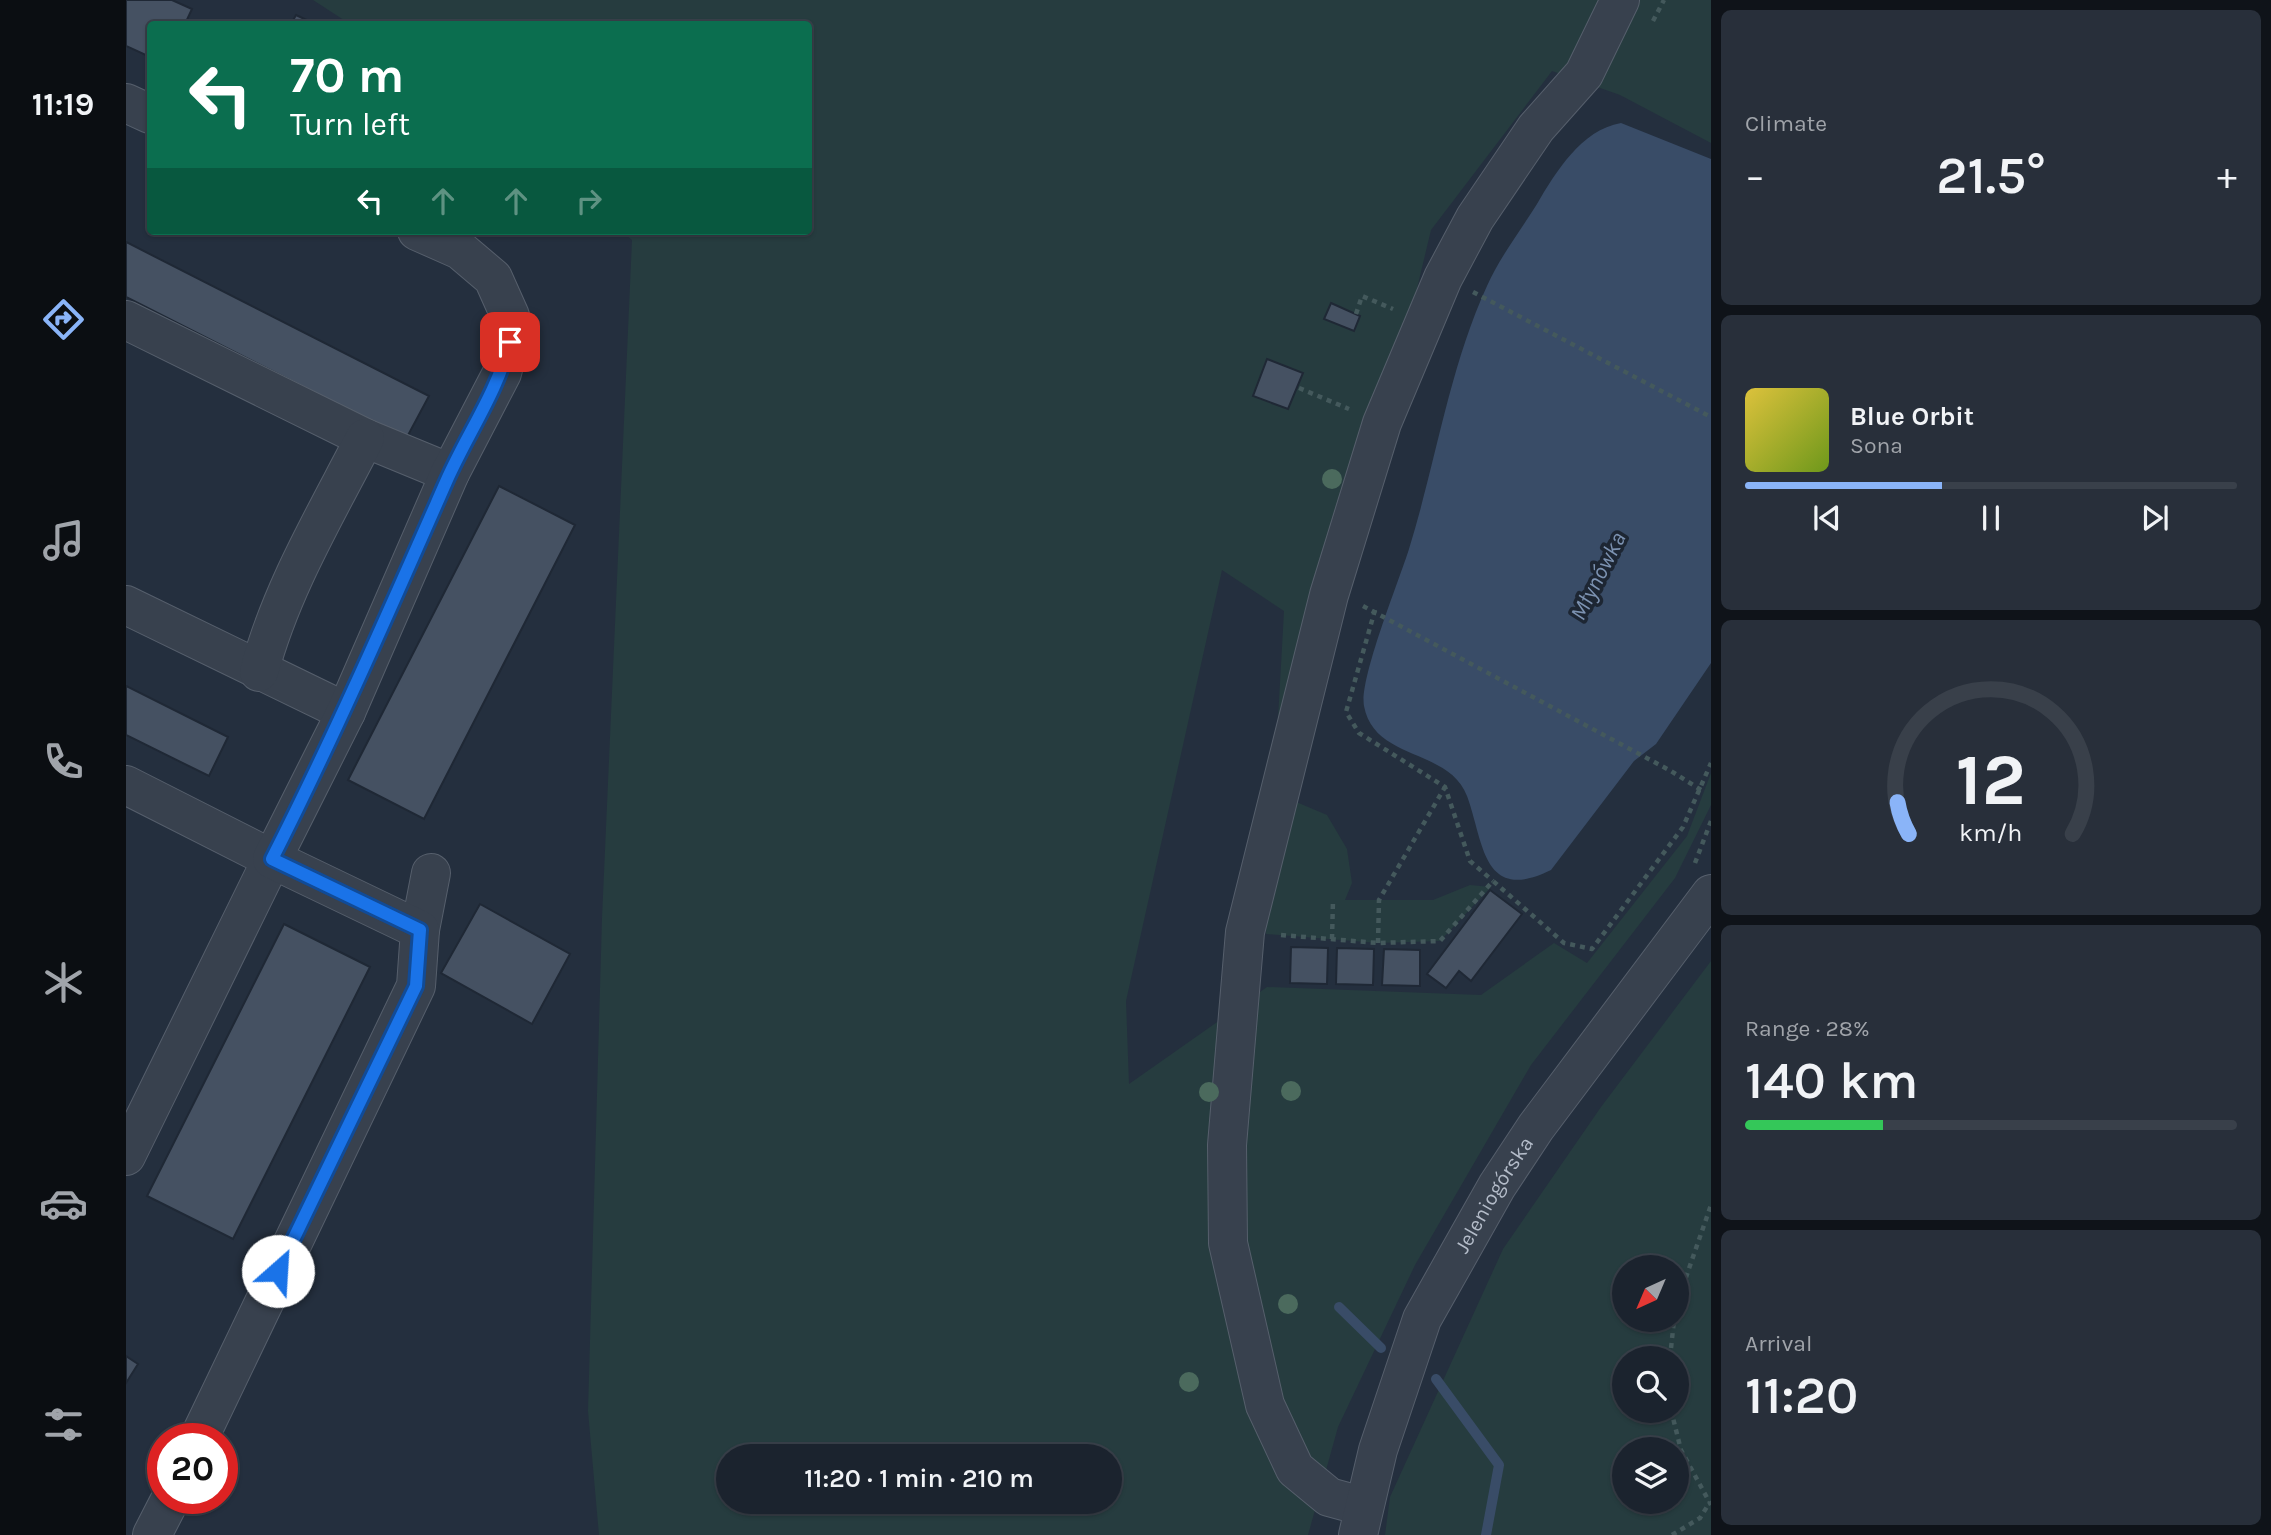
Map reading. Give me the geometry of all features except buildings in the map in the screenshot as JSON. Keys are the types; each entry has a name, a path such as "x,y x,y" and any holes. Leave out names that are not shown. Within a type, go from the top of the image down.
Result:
{"street":[{"path":"1360,1520 1295,1469 1265,1405 1228,1243 1227,1145 1245,932 1329,595 1382,423 1423,322 1475,218 1536,128 1584,74 1620,0"},
{"path":"126,103 147,113"},
{"path":"126,1156 345,712 450,473 502,373 510,342 510,316 493,278 460,250 426,235"},
{"path":"126,320 365,438 450,473"},
{"path":"260,672 268,637 285,595 365,438"},
{"path":"126,605 345,712"},
{"path":"126,785 420,930"},
{"path":"206,1423 416,986 420,930 430,873"},
{"name":"Jeleniogórska","path":"1360,1520 1422,1319 1497,1186 1578,1069 1711,894"},
{"path":"152,1535 163,1514"}],"path":[{"path":"1479,295 1711,418"},
{"path":"1356,314 1362,296 1423,322"},
{"path":"1299,388 1382,423"},
{"path":"1701,790 1671,771 1375,610 1346,712 1359,733 1445,787 1471,861 1564,943 1592,949 1684,827 1701,790 1711,763"},
{"path":"1378,943 1380,900 1445,787"},
{"path":"1245,932 1378,943 1440,941 1493,881"},
{"path":"1332,939 1333,900"},
{"path":"1689,1268 1711,1205"},
{"path":"1672,1535 1700,1518 1711,1503 1681,1450 1674,1423"}],"green space":[{"path":"313,0 1711,0 1711,143 1620,95 1552,71 1431,230 1294,801 1327,815 1347,849 1352,883 1345,900 1433,900 1470,885 1491,887 1440,941 1378,943 1266,934 1284,611 1222,570 1126,1001 1129,1084 1267,987 1481,995 1554,943 1587,963 1687,836 1711,773 1711,805 1675,878 1531,1065 1415,1265 1338,1427 1308,1535 599,1535 588,1411 602,918 632,240 626,235 812,235 812,21 345,21"},
{"path":"1711,961 1711,1535 1385,1535 1390,1497 1503,1249 1601,1107"}],"water":[{"path":"1621,123 1711,159 1711,663 1656,744 1634,761 1551,870 1528,878 1511,879 1499,874 1490,863 1467,796 1458,781 1445,769 1382,737 1371,724 1364,706 1364,693 1373,653 1419,516 1463,350 1487,286 1561,166 1594,134"}],"waterway":[{"name":"Młynówka","path":"1339,1307 1381,1348"},
{"name":"Młynówka","path":"1436,1379 1499,1465 1486,1535"}],"route":[{"path":"278,1271 416,986 420,930 272,859 345,712 450,473 502,373 510,342"}]}
